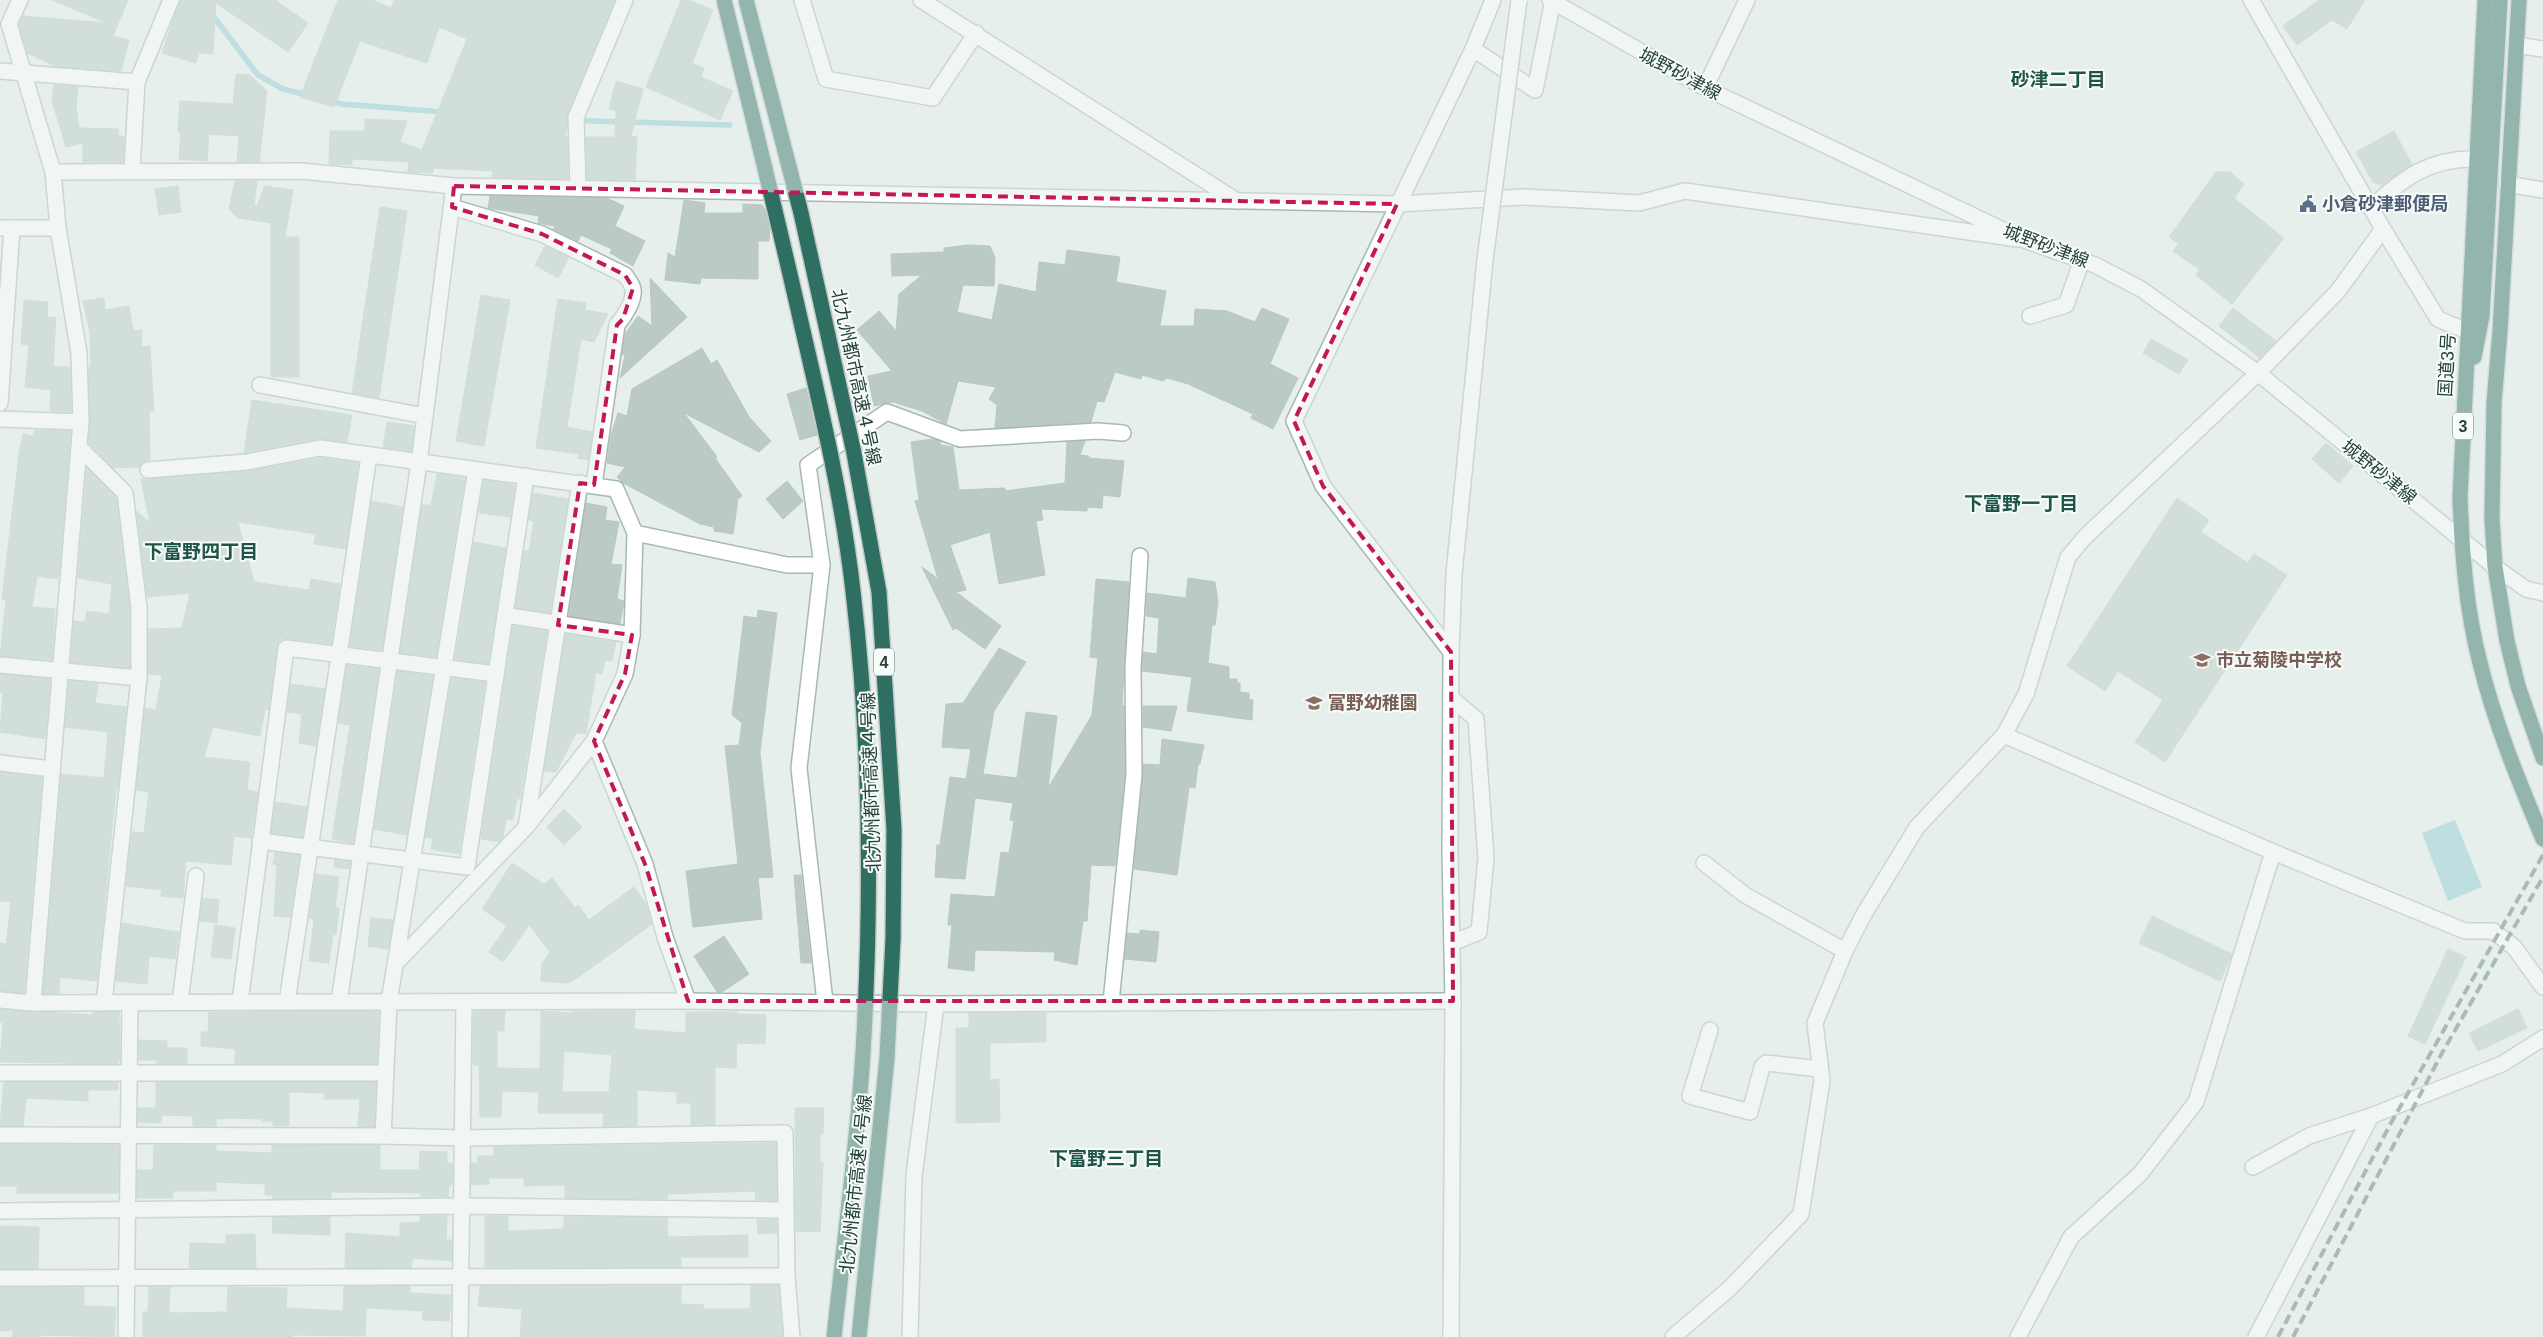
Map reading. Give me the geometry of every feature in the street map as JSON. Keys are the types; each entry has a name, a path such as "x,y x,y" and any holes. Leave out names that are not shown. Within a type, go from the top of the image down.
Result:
{"highway":[{"name":"北九州都市高速４号線","path":"724,0 832,454 853,594 864,711 868,849 868,933 863,1045 834,1337"},
{"name":"北九州都市高速４号線","path":"746,0 803,222 854,453 879,592 894,830 893,939 887,1058 859,1337"},
{"name":"国道3号","path":"2485,0 2467,331 2460,497 2461,540 2479,662 2508,754 2543,839"},
{"path":"2464,412 2482,316 2500,0"},
{"name":"3","path":"2519,0 2500,331 2494,403 2492,519 2495,567 2508,641 2518,686 2543,758"}],"street":[{"path":"20,0 10,24 26,73 53,172 58,228 79,353 82,422 32,1004"},
{"path":"132,170 137,82 171,0"},
{"path":"578,188 576,117 625,0"},
{"path":"802,0 826,79 933,98 976,33"},
{"path":"921,0 976,33 1238,202"},
{"path":"1451,652 1323,486 1294,420 1473,49 1494,0"},
{"path":"1451,1337 1453,1001 1451,652 1454,574 1485,260 1519,0"},
{"path":"1706,88 1747,0"},
{"path":"2251,0 2383,229 2438,318 2467,331"},
{"path":"1473,49 1535,90 1552,1"},
{"name":"城野砂津線","path":"1552,1 1706,88 2024,240 2082,260 2141,289 2258,373 2495,567 2526,589 2543,594"},
{"path":"2516,46 2543,49"},
{"path":"0,71 137,82"},
{"path":"2371,208 2388,192 2426,167 2458,158 2477,159"},
{"path":"53,172 132,170 301,171 454,186 1397,204 1524,197 1639,203 1685,191 2024,240"},
{"path":"2507,184 2543,190"},
{"path":"339,1002 425,416 454,186"},
{"path":"452,207 542,234 626,275 633,288 633,296 617,325 558,625 526,827"},
{"path":"0,403 6,228 58,228"},
{"path":"1674,1337 1730,1288 1801,1214 1822,1081 1815,1023 1845,951 1864,914 1917,827 2004,735 2026,694 2068,558 2085,537 2258,373 2338,291 2383,229"},
{"path":"2030,316 2066,305 2082,260"},
{"path":"260,385 425,416"},
{"path":"825,1002 799,768 822,566 808,465 887,412 960,439 1098,431 1123,432"},
{"path":"0,419 82,422"},
{"path":"80,448 125,493 139,608 139,678 104,1003"},
{"path":"148,470 247,462 320,448 616,489 635,533 632,635 625,674 594,742 526,827 396,963"},
{"path":"288,1002 369,456"},
{"path":"383,1136 389,1002 476,470"},
{"path":"260,841 467,867 526,476"},
{"path":"635,533 787,565 822,566"},
{"path":"1111,1002 1134,776 1133,668 1140,556"},
{"path":"505,615 558,625 632,635"},
{"path":"240,1002 286,648 496,674"},
{"path":"0,664 139,678"},
{"path":"1451,698 1476,719 1486,858 1478,932 1452,943"},
{"path":"2004,735 2273,852 2465,931 2493,931 2514,947 2543,987"},
{"path":"594,742 645,864 665,937 688,1001"},
{"path":"0,763 52,769"},
{"path":"2018,1337 2071,1237 2140,1174 2196,1102 2273,852"},
{"path":"1704,863 1745,895 1845,951"},
{"path":"180,1002 196,876"},
{"path":"0,1000 32,1004 688,1001 936,1004 1453,1001"},
{"path":"126,1337 130,1003"},
{"path":"460,1337 464,1003"},
{"path":"910,1337 914,1176 936,1004"},
{"path":"1710,1030 1690,1096 1750,1112 1762,1067 1766,1063 1820,1069"},
{"path":"2253,1167 2309,1136 2371,1116 2502,1064 2543,1038"},
{"path":"0,1073 386,1073"},
{"path":"2256,1337 2371,1116"},
{"path":"0,1135 462,1138 785,1133 788,1276 792,1337"},
{"path":"0,1211 461,1206 786,1210"},
{"path":"0,1278 788,1276"}],"highlighted area":[{"path":"454,186 1397,204 1294,421 1323,486 1451,652 1453,1001 688,1001 645,864 594,741 625,674 632,635 558,625 580,483 594,485 617,325 623,319 633,288 625,275 542,234 452,207"}],"water":[{"path":"2455,820 2482,887 2448,901 2422,833"}],"building":[{"path":"52,0 128,0 113,36 129,40 121,71 55,66 27,53 19,25 23,16 107,23"},
{"path":"180,0 275,0 308,23 288,52 216,3 213,54 199,53 196,63 162,53"},
{"path":"338,0 372,0 391,8 394,0 615,0 567,114 567,128 564,136 567,136 568,179 492,177 493,171 433,168 433,173 408,172 409,162 352,159 352,165 329,164 330,131 365,131 365,119 407,121 400,142 422,150 467,39 439,27 427,63 360,41 334,107 300,97"},
{"path":"681,0 689,0 713,10 692,63 704,68 701,77 733,91 720,120 646,87"},
{"path":"2319,0 2365,0 2347,29 2332,20 2297,45 2283,26"},
{"path":"236,74 250,75 267,91 259,162 237,162 239,136 209,134 207,161 179,159 181,133 178,132 180,101 233,104"},
{"path":"616,81 643,89 631,136 637,137 635,180 587,179 586,137 615,137 616,111 609,109"},
{"path":"54,85 78,87 76,107 79,128 119,129 118,135 124,137 123,162 83,162 83,143 66,147 52,101"},
{"path":"2394,131 2412,165 2382,185 2373,182 2356,152"},
{"path":"2216,172 2230,172 2244,184 2234,198 2284,238 2232,304 2196,275 2200,270 2173,251 2179,244 2169,237"},
{"path":"235,181 257,181 254,206 257,206 265,186 293,190 285,237 299,237 299,377 271,377 271,223 238,218 229,209"},
{"path":"178,186 181,212 159,215 155,189"},
{"path":"490,196 607,198 624,206 615,226 645,241 633,266 610,253 612,249 581,235 578,241 553,229 555,226 538,223 539,216 488,208"},
{"path":"684,200 705,203 704,213 743,213 743,204 762,205 765,209 770,228 769,241 758,241 758,279 701,278 700,284 665,280 668,253 675,257"},
{"path":"380,207 407,211 379,398 352,393"},
{"path":"967,245 990,246 995,258 994,286 963,285 957,312 992,320 999,284 1036,292 1039,262 1065,265 1067,250 1120,257 1116,282 1166,291 1160,326 1194,326 1195,309 1227,311 1255,322 1262,308 1289,319 1270,364 1298,378 1273,429 1251,418 1253,414 1188,384 1167,378 1163,381 1142,375 1141,379 1115,372 1104,402 1097,401 1091,422 995,428 997,405 989,399 996,387 958,381 946,424 922,411 893,402 874,406 868,376 892,371 857,330 879,311 896,331 899,294 922,275 892,276 891,254 944,252 944,248"},
{"path":"545,246 569,258 558,278 535,265"},
{"path":"650,278 687,317 620,378 625,355 622,354 625,334 638,316 652,326"},
{"path":"481,295 510,300 484,446 456,441"},
{"path":"104,298 105,310 129,306 133,331 142,330 141,347 150,346 154,411 149,411 150,460 143,462 139,467 113,468 89,443 90,332 83,301"},
{"path":"558,299 586,303 585,310 608,314 594,342 581,339 567,427 592,432 588,460 578,458 579,454 536,448"},
{"path":"24,300 48,302 47,317 56,318 53,367 70,367 71,412 50,411 51,390 25,387 29,345 21,344"},
{"path":"2233,308 2276,341 2260,358 2219,326"},
{"path":"2151,339 2188,360 2179,374 2143,353"},
{"path":"702,348 711,364 717,360 749,417 771,441 759,452 684,413 717,457 715,458 742,496 738,499 733,534 714,531 714,527 700,524 623,483 617,477 625,467 607,463 611,435 618,413 627,416 632,389"},
{"path":"806,388 817,435 800,440 787,394"},
{"path":"252,400 352,415 347,442 318,439 244,453"},
{"path":"387,422 414,426 411,451 383,447"},
{"path":"35,430 71,431 59,574 57,579 37,576 32,607 55,609 52,660 0,656 6,600 2,599 19,454 23,434 33,436"},
{"path":"933,439 941,442 940,445 953,447 959,490 1005,488 1005,491 1065,483 1067,442 1085,441 1080,455 1089,456 1089,458 1124,461 1120,497 1103,495 1102,508 1087,507 1087,511 1041,509 1043,520 1036,521 1045,575 999,584 990,532 950,545 966,590 956,592 1001,626 985,649 956,628 953,630 922,567 938,579 915,501 919,500 911,442"},
{"path":"2326,443 2353,466 2339,483 2312,459"},
{"path":"320,458 358,463 346,549 314,544 316,534 238,522 254,582 309,590 311,579 340,584 331,644 287,639 281,639 278,643 269,710 265,709 260,736 213,727 204,757 250,762 247,790 258,792 251,838 234,836 231,865 186,861 183,898 161,896 162,890 126,886 132,832 144,833 149,792 136,790 145,708 156,710 162,675 148,674 148,629 182,628 190,593 147,597 137,511 150,523 141,479 248,471"},
{"path":"87,468 116,497 130,609 130,668 71,662 74,621 85,622 87,611 109,614 112,584 78,578"},
{"path":"437,474 465,478 436,657 400,653 422,504 431,506"},
{"path":"484,480 515,485 510,517 479,513"},
{"path":"787,481 803,501 783,519 766,499"},
{"path":"533,493 568,499 550,613 516,607 524,551 529,551 534,521 529,520"},
{"path":"2177,498 2209,520 2201,532 2248,563 2254,554 2287,575 2165,762 2135,742 2163,700 2118,671 2105,691 2067,666"},
{"path":"372,501 403,507 382,650 350,646"},
{"path":"586,503 607,507 605,520 619,522 611,564 622,565 617,599 624,601 620,624 569,616"},
{"path":"474,542 506,548 488,664 455,659"},
{"path":"1188,578 1215,582 1218,602 1215,625 1212,625 1208,663 1229,667 1229,679 1237,679 1237,683 1240,683 1240,692 1249,693 1249,699 1253,700 1252,720 1187,711 1192,677 1142,671 1143,652 1157,654 1159,618 1146,616 1147,593 1186,598"},
{"path":"1096,579 1129,582 1122,706 1124,706 1125,775 1115,866 1091,865 1087,921 1083,921 1077,965 1054,960 1055,952 975,950 974,971 948,968 952,925 948,925 951,894 995,897 1001,852 1009,853 1014,821 1010,820 1013,803 975,798 965,879 935,877 937,845 940,845 950,777 966,779 971,749 942,747 946,704 963,703 999,648 1026,662 994,711 983,774 1017,778 1026,712 1057,716 1048,788 1092,715 1098,658 1090,657"},
{"path":"758,610 777,613 760,752 773,877 758,878 762,919 693,927 686,871 738,864 725,746 739,745 742,723 732,715 744,616 757,618"},
{"path":"513,626 547,631 520,800 517,797 513,820 506,819 503,838 499,842 481,839"},
{"path":"566,634 616,642 612,661 605,660 602,674 596,672 586,734 576,733 556,772 544,771"},
{"path":"347,665 379,669 353,843 332,839 350,725 338,723"},
{"path":"398,671 433,676 407,835 374,829"},
{"path":"0,674 50,679 45,739 0,732 3,693 0,692"},
{"path":"452,678 485,682 459,854 431,849 433,839 425,837"},
{"path":"69,681 98,684 95,703 126,707 97,981 60,977 59,994 43,994 61,774 104,778 108,732 65,727"},
{"path":"291,684 325,689 316,746 299,743 302,714 287,712"},
{"path":"1143,706 1177,706 1171,731 1143,727"},
{"path":"1162,739 1204,745 1200,764 1198,764 1195,788 1189,787 1177,875 1134,869 1143,764 1160,765"},
{"path":"0,772 42,777 24,993 0,991 0,943 6,944 11,902 0,901"},
{"path":"275,802 307,807 302,837 271,833"},
{"path":"564,809 582,827 564,845 547,827"},
{"path":"275,852 300,855 290,917 274,916 277,865 273,864"},
{"path":"335,860 350,862 349,869 334,867"},
{"path":"512,863 544,884 552,878 575,908 578,905 589,920 634,887 646,904 652,924 568,983 541,981 542,964 550,952 529,925 503,962 489,952 507,926 482,909"},
{"path":"316,874 339,877 335,908 339,908 336,935 333,934 329,963 309,961 314,919 309,918"},
{"path":"794,875 801,875 811,963 801,963"},
{"path":"203,898 219,900 217,923 200,921"},
{"path":"2152,916 2232,954 2220,981 2139,943"},
{"path":"371,918 393,920 388,949 368,946"},
{"path":"122,923 179,932 175,959 149,956 147,984 116,981"},
{"path":"215,925 235,928 231,959 211,957"},
{"path":"1140,930 1159,932 1156,962 1125,959 1127,933 1140,934"},
{"path":"724,936 749,974 722,992 717,992 694,956"},
{"path":"2448,949 2466,957 2425,1044 2408,1036"},
{"path":"0,1009 93,1015 93,1012 119,1012 120,1059 118,1064 0,1062 3,1023 0,1022"},
{"path":"2518,1009 2527,1028 2478,1051 2469,1033"},
{"path":"474,1011 505,1011 504,1031 497,1031 497,1068 540,1069 541,1011 573,1013 573,1011 635,1011 634,1029 686,1033 686,1012 737,1012 737,1014 766,1015 765,1044 737,1043 736,1068 715,1067 715,1125 691,1125 691,1103 677,1103 677,1092 637,1090 637,1126 603,1126 604,1113 538,1113 539,1092 502,1091 501,1117 480,1117 479,1065 473,1065","holes":["564,1051 612,1055 609,1092 562,1092"]},
{"path":"209,1012 379,1012 377,1064 235,1064 235,1049 201,1046 201,1032 208,1032"},
{"path":"969,1013 1046,1013 1046,1042 990,1043 990,1080 999,1079 1000,1122 956,1123 956,1028 969,1028"},
{"path":"139,1040 167,1041 167,1048 187,1048 187,1064 157,1064 157,1060 139,1060"},
{"path":"4,1082 118,1082 118,1090 88,1090 88,1101 26,1098 23,1126 0,1126"},
{"path":"156,1082 376,1082 374,1127 358,1127 360,1099 324,1099 324,1093 289,1092 289,1126 273,1126 273,1121 262,1121 262,1119 230,1118 216,1119 216,1126 193,1126 193,1116 162,1115 161,1123 138,1122 138,1108 156,1108"},
{"path":"795,1108 824,1108 823,1133 820,1135 820,1162 823,1162 820,1232 796,1231"},
{"path":"776,1143 777,1201 756,1200 755,1191 668,1194 667,1199 565,1198 565,1185 524,1186 524,1178 489,1178 489,1184 471,1185 471,1163 478,1163 478,1156 494,1156 494,1147"},
{"path":"0,1144 119,1145 118,1193 17,1193 17,1186 0,1186"},
{"path":"154,1145 216,1145 216,1151 272,1153 272,1145 380,1145 380,1170 419,1170 420,1151 447,1152 447,1163 453,1163 452,1185 449,1185 448,1197 421,1197 421,1193 331,1192 331,1198 273,1199 273,1195 265,1195 265,1184 216,1182 216,1191 173,1191 173,1198 137,1198 137,1170 153,1170"},
{"path":"420,1216 447,1216 446,1240 452,1240 452,1261 413,1258 411,1268 345,1268 346,1233 400,1237 400,1223 420,1222"},
{"path":"485,1216 508,1216 508,1231 564,1229 564,1217 667,1218 668,1237 748,1235 748,1257 681,1257 681,1267 485,1267"},
{"path":"273,1217 330,1217 330,1235 272,1233"},
{"path":"757,1219 777,1219 777,1233 758,1234"},
{"path":"0,1226 39,1227 38,1269 0,1269"},
{"path":"255,1234 256,1268 189,1268 190,1243 226,1244 226,1235"},
{"path":"751,1285 778,1285 783,1337 520,1337 522,1309 478,1306 480,1286 681,1286 681,1304 704,1305 703,1309 750,1309"},
{"path":"344,1286 410,1286 410,1293 451,1295 449,1321 422,1320 423,1311 370,1308 366,1309 365,1336 143,1337 143,1312 148,1312 149,1287 170,1287 169,1312 174,1313 227,1312 228,1287 287,1288 286,1308 343,1311"},
{"path":"0,1287 84,1287 84,1306 116,1307 114,1337 41,1335 41,1337 13,1337 13,1330 0,1331"}],"waterway":[{"path":"210,12 258,75 283,89 307,95"},
{"path":"328,101 342,104 443,112"},
{"path":"559,120 730,125"}],"railway":[{"path":"2278,1337 2391,1123 2543,855"},
{"path":"2293,1337 2442,1053 2543,877"}],"place":[{"name":"小倉砂津郵便局","path":"2308,204"},
{"name":"市立菊陵中学校","path":"2202,660"},
{"name":"富野幼稚園","path":"1314,703"}],"district":[{"name":"砂津二丁目","path":"2058,79"},
{"name":"下富野一丁目","path":"2021,503"},
{"name":"下富野四丁目","path":"201,551"},
{"name":"下富野三丁目","path":"1106,1158"}]}
